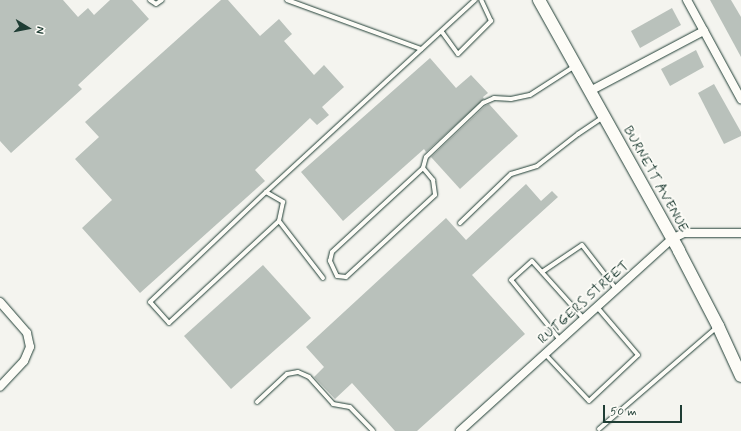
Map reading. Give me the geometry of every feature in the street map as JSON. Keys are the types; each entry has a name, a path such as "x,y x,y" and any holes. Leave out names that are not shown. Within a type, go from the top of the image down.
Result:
{"street":[{"path":"686,0 741,99"},
{"name":"BURNETT AVENUE","path":"541,1 575,66 672,239 718,326 741,376"},
{"path":"590,91 704,31"},
{"name":"RUTGERS STREET","path":"460,431 672,239 684,233 741,233"},
{"path":"0,302 27,333 30,348 24,361 0,387"}],"lane":[{"path":"150,0 156,4 162,0"},
{"path":"287,0 421,49"},
{"path":"266,192 283,202 279,221 169,323 150,302 232,223 421,49 442,32 475,0"},
{"path":"442,32 458,54 491,21 481,0"},
{"path":"423,168 433,180 435,195 346,277 338,276 330,261 332,252 423,168 426,156 483,103 494,98 511,99 530,95 575,66"},
{"path":"460,223 511,174 537,166 604,116"},
{"path":"279,221 323,278"},
{"path":"542,272 582,245 616,290"},
{"path":"560,341 511,280 532,261 584,319"},
{"path":"545,354 589,402 638,355 597,307"},
{"path":"599,429 718,326"},
{"path":"256,402 287,374 298,372 309,377 333,404 350,407 373,431"}],"building":[{"path":"0,0 63,0 78,17 88,8 94,15 110,0 132,0 149,19 78,85 82,89 11,153 0,141"},
{"path":"221,0 228,0 260,36 279,19 292,34 284,41 314,75 324,65 344,87 322,107 329,115 317,125 310,118 255,170 265,181 140,293 82,228 112,200 75,159 99,137 85,122"},
{"path":"710,0 731,0 741,17 741,57"},
{"path":"672,8 681,25 640,48 631,31"},
{"path":"696,50 704,67 670,86 661,69"},
{"path":"430,58 456,88 471,75 488,93 483,97 484,99 426,152 424,149 343,221 301,172"},
{"path":"714,84 741,132 741,136 724,144 698,93"},
{"path":"489,104 518,136 460,189 431,157 485,106"},
{"path":"526,184 541,201 552,191 558,197 472,275 525,334 417,431 395,431 352,383 335,399 314,377 324,367 306,347 446,218 466,240"},
{"path":"263,265 311,318 231,389 184,336"}]}
